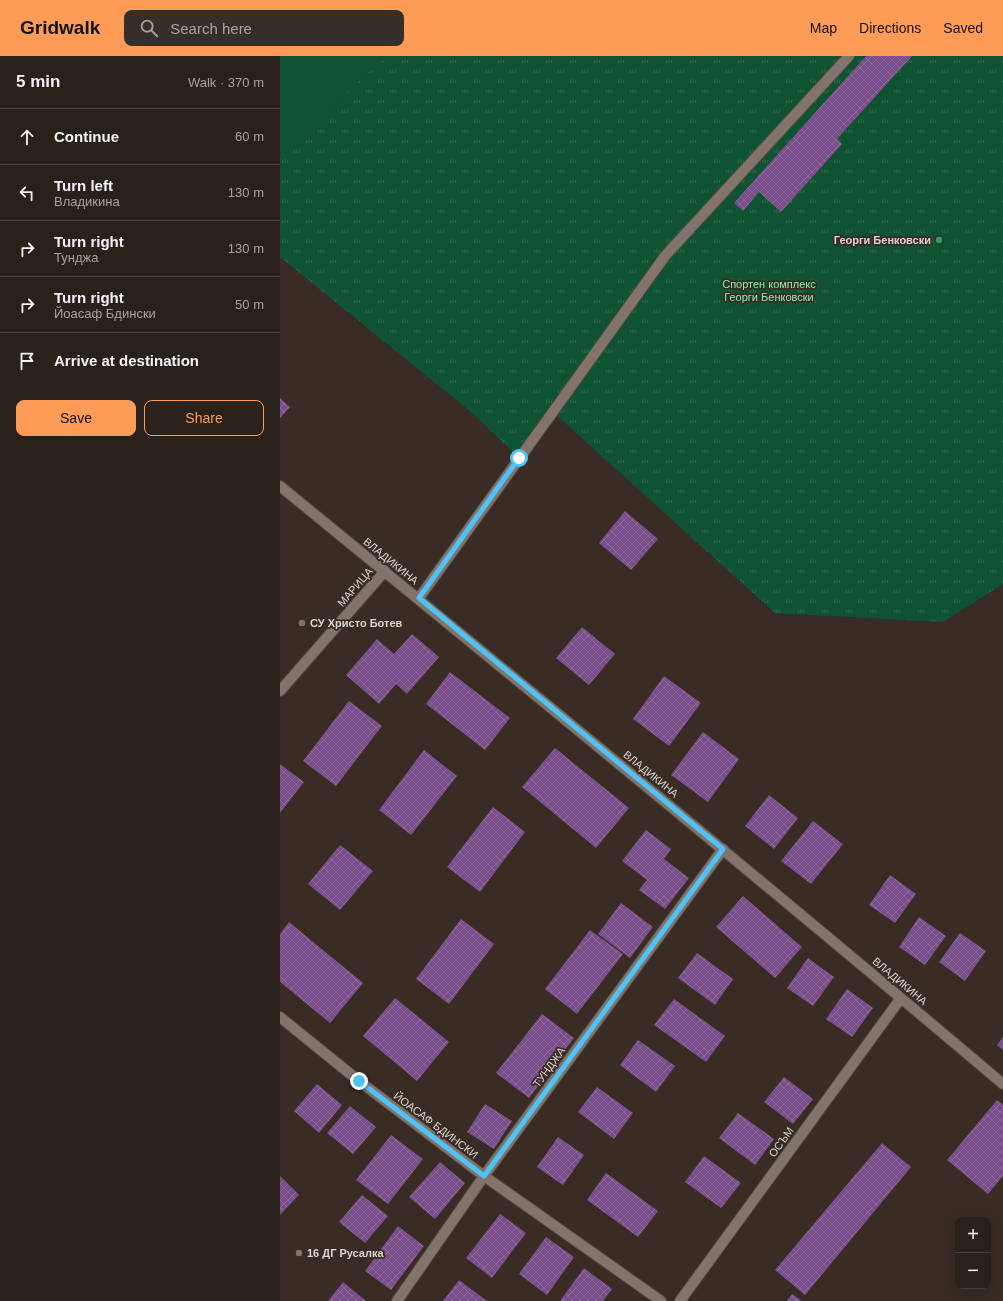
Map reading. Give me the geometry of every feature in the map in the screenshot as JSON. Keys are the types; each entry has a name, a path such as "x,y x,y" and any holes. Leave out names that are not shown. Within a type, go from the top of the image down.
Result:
{"street":[{"path":"419,598 665,256 849,56"},
{"name":"ВЛАДИКИНА","path":"280,486 419,598 723,849 1003,1084"},
{"name":"МАРИЦА","path":"280,691 385,571"},
{"name":"ТУНДЖА","path":"397,1301 484,1176 723,849"},
{"name":"ОСЪМ","path":"680,1301 901,998"},
{"name":"ЙОАСАФ БДИНСКИ","path":"280,1017 359,1081 484,1176 661,1301"}],"green space":[{"path":"280,56 386,56 280,154"},
{"name":"Спортен комплекс Георги Бенковски","path":"386,56 1003,56 1003,584 943,622 775,613 553,412 519,458 470,411 280,257 280,154"}],"building":[{"path":"866,56 912,56 837,139 842,144 781,212 759,192 743,211 734,203"},
{"path":"280,398 290,407 280,418"},
{"path":"625,511 658,539 631,570 599,543"},
{"path":"582,627 615,654 589,685 556,658"},
{"path":"412,634 439,657 407,694 396,684 379,704 346,675 377,639 394,654"},
{"path":"450,672 510,718 485,750 426,704"},
{"path":"664,676 701,703 669,746 633,719"},
{"path":"349,701 382,726 336,786 303,761"},
{"path":"703,732 739,759 708,802 671,775"},
{"path":"555,748 629,808 596,848 522,787"},
{"path":"424,750 457,776 411,835 379,810"},
{"path":"280,764 304,782 280,813"},
{"path":"769,795 798,818 774,849 745,826"},
{"path":"493,807 525,832 480,892 447,867"},
{"path":"813,821 843,844 811,884 781,861"},
{"path":"646,830 671,849 664,859 689,878 665,909 639,890 647,880 622,861"},
{"path":"340,845 373,871 340,910 308,884"},
{"path":"890,875 916,894 895,923 869,905"},
{"path":"743,896 802,947 775,978 716,927"},
{"path":"621,903 653,927 630,958 598,934"},
{"path":"919,917 946,936 925,965 899,947"},
{"path":"461,919 494,944 449,1004 416,979"},
{"path":"289,922 363,983 330,1023 280,982 280,934"},
{"path":"590,930 623,954 577,1014 545,989"},
{"path":"960,933 986,951 965,981 939,962"},
{"path":"697,953 733,979 715,1005 678,978"},
{"path":"808,958 834,977 813,1006 787,988"},
{"path":"847,989 873,1008 852,1037 826,1019"},
{"path":"395,998 449,1042 417,1081 363,1036"},
{"path":"674,999 725,1036 706,1062 654,1025"},
{"path":"542,1014 574,1038 529,1098 496,1073"},
{"path":"1003,1037 1003,1050 997,1045"},
{"path":"638,1040 675,1066 656,1092 620,1065"},
{"path":"784,1077 813,1099 793,1124 764,1102"},
{"path":"317,1084 342,1105 319,1133 294,1111"},
{"path":"597,1087 633,1113 614,1139 578,1112"},
{"path":"997,1100 1003,1105 1003,1176 988,1194 947,1160"},
{"path":"485,1104 512,1121 494,1149 467,1132"},
{"path":"350,1106 376,1127 353,1154 327,1133"},
{"path":"738,1113 774,1139 755,1165 719,1138"},
{"path":"391,1135 423,1159 388,1204 356,1180"},
{"path":"558,1137 584,1155 563,1185 537,1167"},
{"path":"882,1143 911,1167 805,1295 775,1270"},
{"path":"704,1156 741,1183 721,1208 685,1182"},
{"path":"440,1162 465,1183 435,1219 409,1197"},
{"path":"606,1173 658,1211 638,1237 587,1200"},
{"path":"280,1176 299,1195 280,1215"},
{"path":"362,1195 388,1216 365,1243 339,1222"},
{"path":"500,1214 526,1233 492,1278 466,1258"},
{"path":"398,1226 424,1246 391,1290 365,1271"},
{"path":"546,1237 574,1257 547,1295 519,1274"},
{"path":"584,1268 612,1289 603,1301 560,1301"},
{"path":"459,1280 487,1301 443,1301"},
{"path":"343,1282 366,1301 328,1301"},
{"path":"792,1294 802,1301 787,1301"}],"place":[{"name":"Георги Бенковски","path":"939,240"},
{"name":"СУ Христо Ботев","path":"302,623"},
{"name":"16 ДГ Русалка","path":"299,1253"}],"route":[{"path":"359,1081 484,1176 723,849 419,598 519,458"}]}
